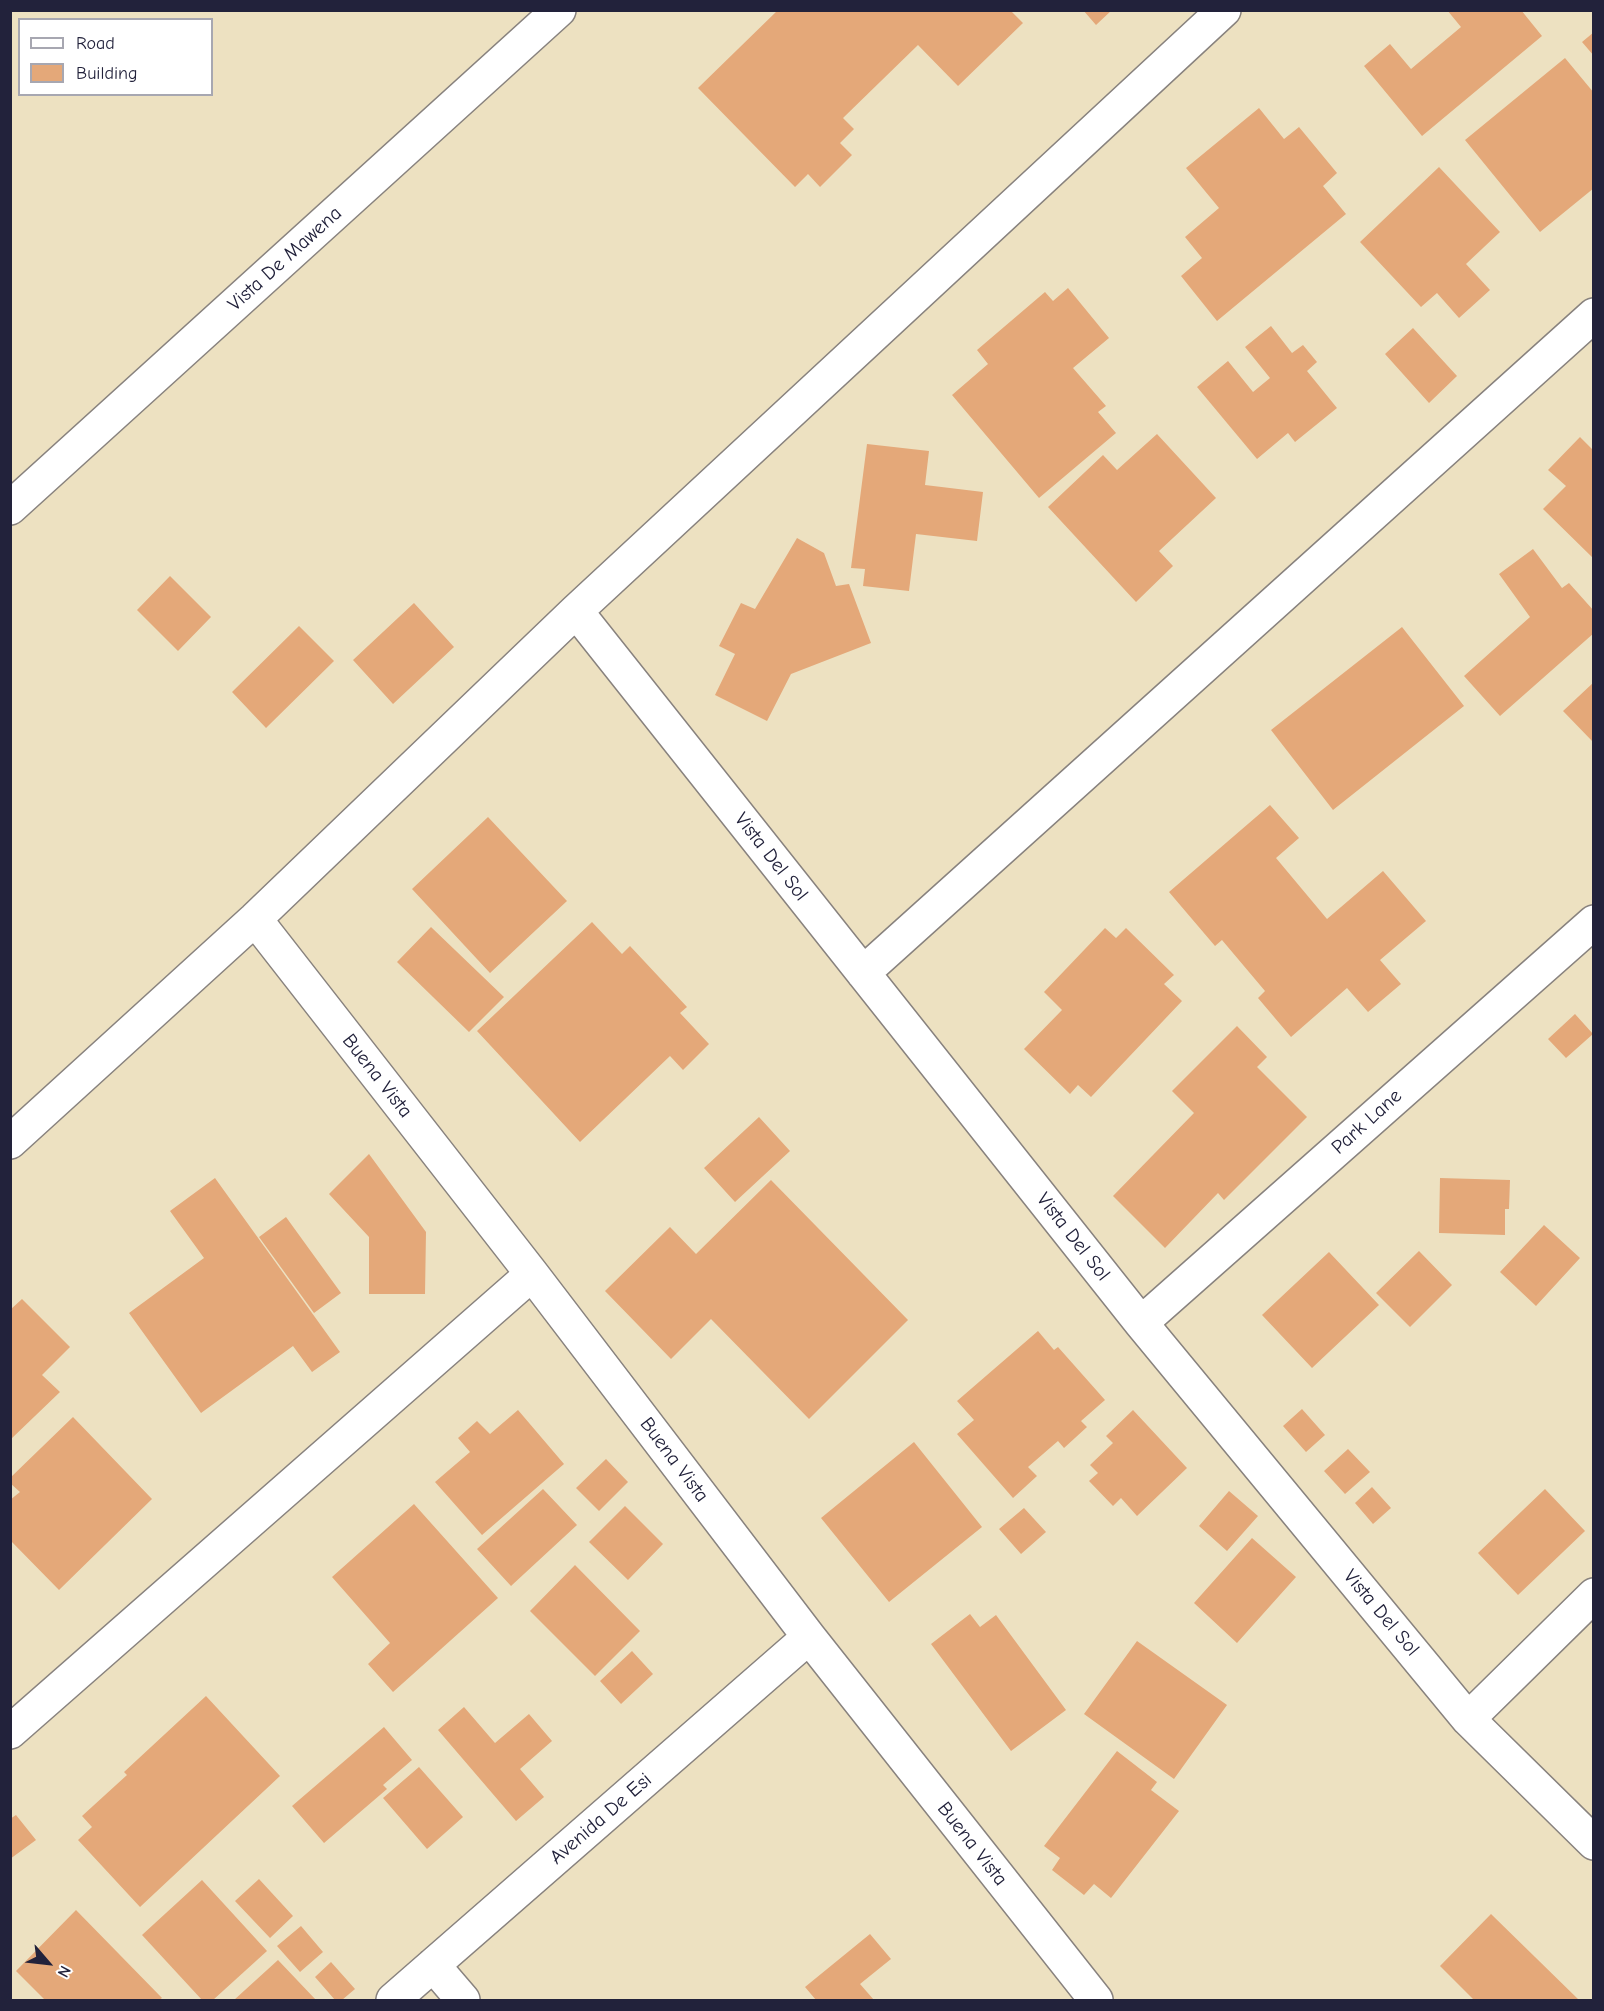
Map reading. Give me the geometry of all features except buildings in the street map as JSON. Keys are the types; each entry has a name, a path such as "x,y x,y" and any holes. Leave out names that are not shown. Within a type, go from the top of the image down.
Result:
{"street":[{"name":"Vista De Mawena","path":"10,508 559,10"},
{"path":"10,1142 255,918 576,611 1224,10"},
{"path":"863,973 1593,315"},
{"name":"Vista Del Sol","path":"576,611 1141,1323 1468,1719 1593,1843"},
{"name":"Buena Vista","path":"255,918 532,1274 809,1637 1096,2001"},
{"name":"Park Lane","path":"1141,1323 1593,922"},
{"path":"10,1732 532,1274"},
{"path":"1468,1719 1593,1595"},
{"name":"Avenida De Esi","path":"393,2001 809,1637"},
{"path":"433,1965 463,2001"}]}
